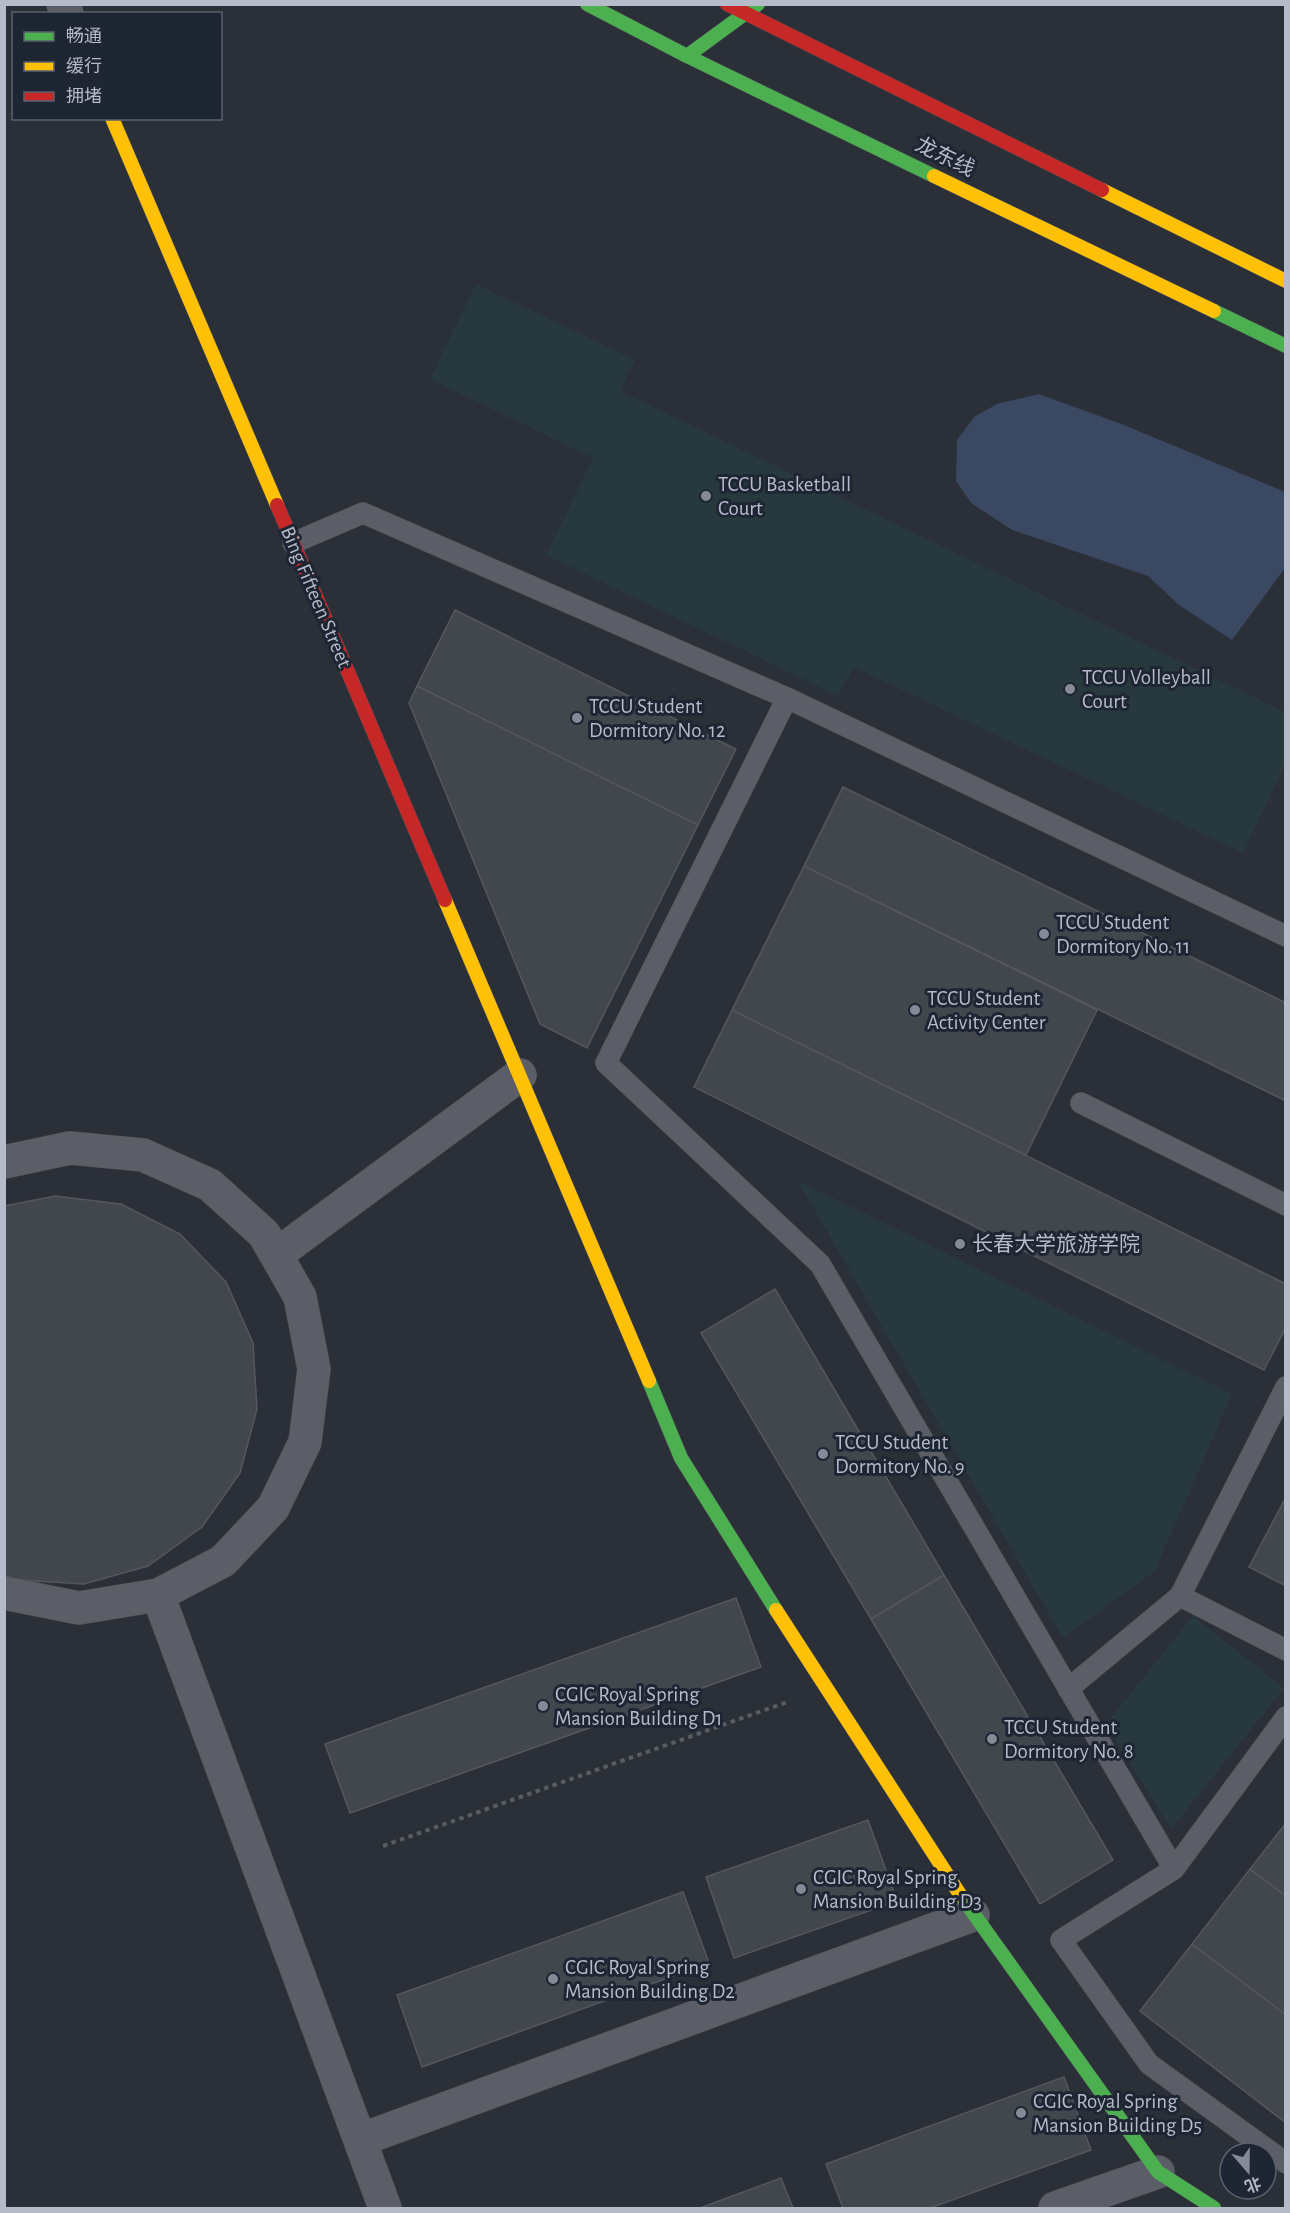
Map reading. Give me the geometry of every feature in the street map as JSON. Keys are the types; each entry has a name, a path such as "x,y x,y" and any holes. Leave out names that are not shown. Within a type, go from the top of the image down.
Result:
{"main road":[{"name":"龙东线","path":"587,4 687,56 1286,346"},
{"name":"龙东线","path":"727,4 1286,281"},
{"path":"687,56 758,4"},
{"name":"Bing Fifteen Street","path":"113,120 681,1458 825,1689 973,1915 1158,2172"},
{"path":"1158,2172 1214,2208"}],"street":[{"path":"276,1255 520,1075"},
{"path":"4,1162 70,1148 143,1155 210,1185 264,1234 300,1297 314,1369 305,1442 273,1508 223,1561 158,1595 79,1608 4,1593"},
{"path":"158,1595 385,2208"},
{"path":"360,2140 973,1915"},
{"path":"1055,2208 1158,2172"}],"lane":[{"path":"293,543 363,513 787,698 1286,936"},
{"path":"787,698 606,1063 820,1264 1174,1869"},
{"path":"1081,1103 1286,1205"},
{"path":"1068,1689 1180,1596 1286,1387"},
{"path":"1180,1596 1286,1650"},
{"path":"1286,1717 1174,1869 1061,1940 1149,2064 1286,2163"}],"path":[{"path":"383,1846 825,1689"}],"shaded area":[{"path":"476,284 635,360 620,391 1285,712 1285,765 1243,853 854,667 838,696 546,555 593,458 430,379"},
{"path":"797,1180 1232,1394 1155,1571 1063,1638"},
{"path":"1193,1616 1284,1688 1171,1829 1106,1724"}],"water":[{"path":"1039,394 1124,425 1285,492 1285,568 1232,640 1179,605 1148,576 1012,530 971,503 956,481 957,440 974,417 997,404"}],"building":[{"name":"TCCU Student Dormitory No. 12","path":"455,610 736,749 698,825 417,686"},
{"path":"417,686 698,825 587,1048 540,1024 409,703"},
{"name":"TCCU Student Dormitory No. 11","path":"843,787 1286,1003 1286,1101 804,866"},
{"name":"TCCU Student Activity Center","path":"804,866 1097,1010 1026,1155 732,1010"},
{"path":"732,1010 1286,1284 1286,1327 1264,1370 694,1087"},
{"path":"55,1196 121,1204 180,1234 226,1282 253,1343 257,1409 240,1473 202,1527 148,1566 84,1584 18,1580 4,1575 4,1206"},
{"name":"TCCU Student Dormitory No. 9","path":"775,1289 944,1575 871,1619 701,1333"},
{"path":"1286,1497 1286,1586 1249,1567"},
{"name":"TCCU Student Dormitory No. 8","path":"944,1575 1113,1860 1040,1904 871,1619"},
{"name":"CGIC Royal Spring Mansion Building D1","path":"736,1598 761,1667 350,1813 325,1744"},
{"name":"CGIC Royal Spring Mansion Building D3","path":"868,1820 897,1901 734,1958 706,1877"},
{"path":"1286,1823 1286,1896 1250,1869"},
{"path":"1250,1869 1286,1896 1286,2015 1192,1944"},
{"name":"CGIC Royal Spring Mansion Building D2","path":"683,1892 709,1963 422,2067 397,1995"},
{"path":"1192,1944 1286,2015 1286,2123 1140,2011"},
{"name":"CGIC Royal Spring Mansion Building D5","path":"1064,2077 1091,2150 930,2208 843,2208 826,2164"},
{"path":"781,2178 793,2208 700,2208"}],"traffic: fast":[{"path":"587,4 687,56 934,176"},
{"path":"687,56 758,4"},
{"path":"1214,311 1286,346"},
{"path":"649,1381 681,1458 776,1610"},
{"path":"961,1896 1158,2172 1214,2208"}],"traffic: slow":[{"path":"113,120 277,505"},
{"path":"934,176 1214,311"},
{"path":"1102,190 1286,281"},
{"path":"445,900 649,1381"},
{"path":"776,1610 961,1896"}],"traffic: jam":[{"path":"727,4 1102,190"},
{"path":"277,505 445,900"}],"place":[{"name":"TCCU Basketball Court","path":"706,496"},
{"name":"TCCU Volleyball Court","path":"1070,689"},
{"name":"TCCU Student Dormitory No. 12","path":"577,718"},
{"name":"TCCU Student Dormitory No. 11","path":"1044,934"},
{"name":"TCCU Student Activity Center","path":"915,1010"},
{"name":"长春大学旅游学院","path":"960,1244"},
{"name":"TCCU Student Dormitory No. 9","path":"823,1454"},
{"name":"CGIC Royal Spring Mansion Building D1","path":"543,1706"},
{"name":"TCCU Student Dormitory No. 8","path":"992,1739"},
{"name":"CGIC Royal Spring Mansion Building D3","path":"801,1889"},
{"name":"CGIC Royal Spring Mansion Building D2","path":"553,1979"},
{"name":"CGIC Royal Spring Mansion Building D5","path":"1021,2113"}]}
